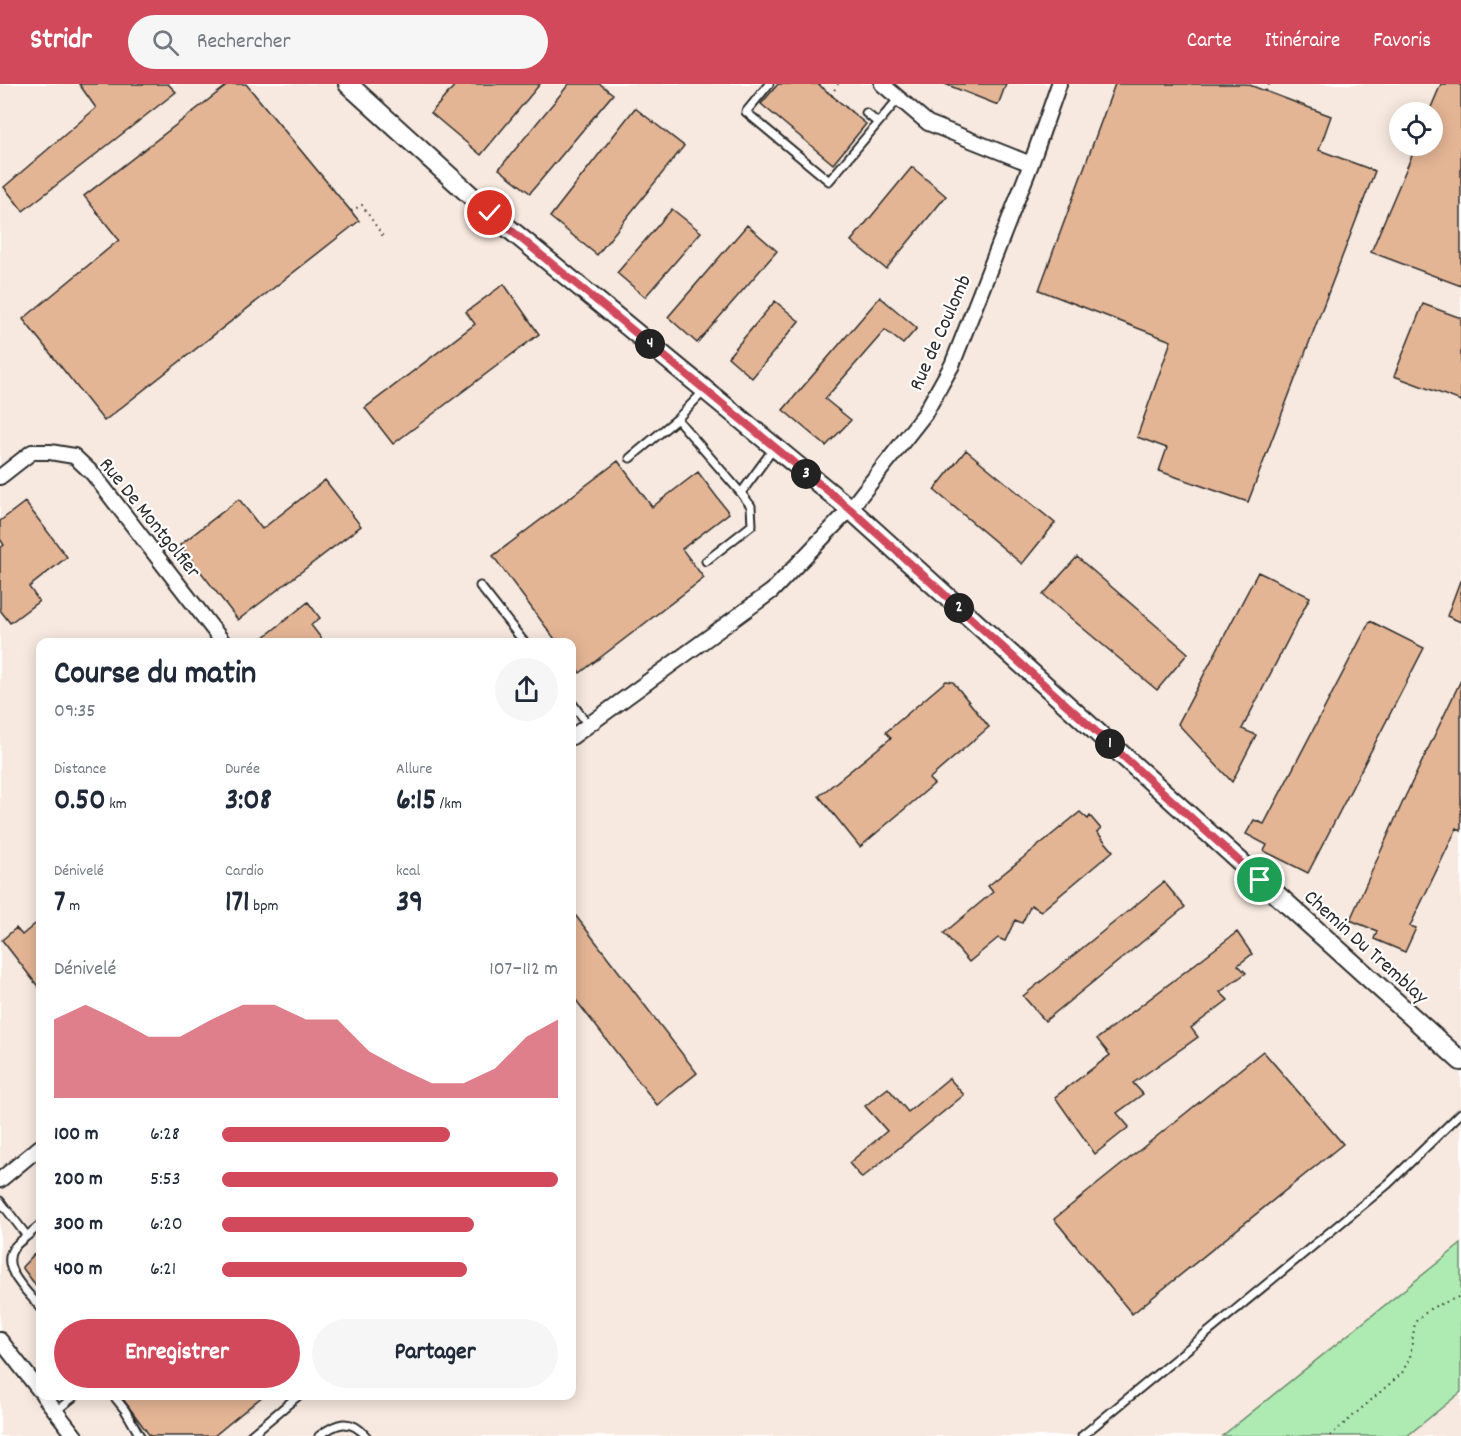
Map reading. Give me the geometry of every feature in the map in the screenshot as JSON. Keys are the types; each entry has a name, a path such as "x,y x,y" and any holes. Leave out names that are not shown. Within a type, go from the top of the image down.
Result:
{"street":[{"name":"Chemin Du Tremblay","path":"348,84 490,213 850,509 1461,1061"},
{"path":"882,84 928,123 1030,164"},
{"name":"Rue de Coulomb","path":"576,734 772,591 850,509 924,415 952,365 1059,84"},
{"name":"Rue De Montgolfier","path":"0,477 32,452 74,456 93,474 219,638"},
{"path":"0,1180 36,1151"},
{"path":"0,1340 36,1385"},
{"path":"47,1400 75,1436"}],"lane":[{"path":"769,84 746,112 829,181 899,98"},
{"path":"866,113 878,123"},
{"path":"630,458 677,419 705,390"},
{"path":"677,419 751,506 752,525 706,561"},
{"path":"741,492 775,447"},
{"path":"480,586 521,638"},
{"path":"576,709 588,725"},
{"path":"1082,1436 1388,1184 1461,1113"},
{"path":"0,1201 27,1236"},
{"path":"36,1228 12,1250 10,1264 16,1277 36,1302"},
{"path":"56,1411 69,1400"},
{"path":"117,1400 140,1436"},
{"path":"250,1436 293,1400"},
{"path":"319,1436 336,1425 348,1424 359,1427 366,1436"}],"path":[{"path":"818,84 859,118"},
{"path":"831,95 839,84"},
{"path":"1266,92 1269,84"},
{"path":"351,211 362,204 384,238"},
{"path":"1330,1436 1402,1373 1410,1357 1415,1322 1431,1308 1461,1296"}],"shaded area":[{"path":"0,84 1461,84 1461,1436 0,1436"}],"green space":[{"path":"1461,1244 1461,1392 1407,1436 1222,1436"}],"building":[{"path":"79,84 168,84 176,92 23,211 4,187 96,108"},
{"path":"229,84 246,84 359,221 104,421 23,319 119,240 84,196"},
{"path":"456,84 540,84 481,155 431,113"},
{"path":"569,84 600,84 613,94 530,193 499,169"},
{"path":"778,84 818,84 866,124 833,164 761,104"},
{"path":"945,84 1006,84 998,105"},
{"path":"1115,84 1247,84 1331,116 1319,150 1375,171 1248,502 1159,471 1167,448 1137,437 1171,341 1039,290"},
{"path":"1441,84 1461,84 1461,286 1371,252 1412,156 1443,156 1443,102 1433,102"},
{"path":"635,108 684,146 597,255 550,217"},
{"path":"912,167 946,196 886,269 851,241"},
{"path":"672,209 701,232 645,297 617,273"},
{"path":"747,225 777,251 697,343 668,317"},
{"path":"504,284 539,334 393,444 365,408 475,324 466,312"},
{"path":"880,297 917,328 903,344 885,330 825,399 851,420 826,446 783,410"},
{"path":"775,301 799,321 752,378 728,357"},
{"path":"1423,304 1461,318 1461,401 1394,376"},
{"path":"966,450 1055,523 1022,564 934,490"},
{"path":"618,461 652,507 698,472 729,513 682,549 704,578 580,673 576,667 576,638 554,638 493,556"},
{"path":"325,480 361,526 238,620 180,545 239,499 262,529"},
{"path":"25,502 67,557 29,587 39,601 10,623 0,610 0,548 4,545 0,539 0,521"},
{"path":"1077,557 1188,653 1157,690 1043,595"},
{"path":"1258,572 1310,597 1242,729 1256,735 1232,782 1178,724"},
{"path":"1461,581 1461,622 1447,616"},
{"path":"308,602 320,618 311,625 321,638 263,638"},
{"path":"1370,621 1424,648 1308,873 1264,851 1267,845 1246,834 1254,820 1264,824"},
{"path":"1461,680 1461,831 1457,828 1410,926 1416,928 1405,952 1374,939 1377,931 1350,920"},
{"path":"946,681 953,682 989,727 929,779 934,784 860,847 819,796 891,738 886,732"},
{"path":"1080,812 1088,819 1090,816 1101,829 1097,832 1113,851 1041,911 1031,905 1022,923 1015,920 1005,941 998,938 969,962 944,933 993,892 988,886"},
{"path":"1164,882 1185,907 1045,1021 1023,996"},
{"path":"576,916 697,1073 657,1105 576,1000"},
{"path":"36,923 36,984 2,940 16,928 22,935"},
{"path":"1237,932 1252,954 1238,965 1246,973 1220,992 1228,1000 1191,1028 1198,1037 1133,1083 1143,1094 1117,1113 1129,1127 1095,1154 1055,1097 1110,1055 1097,1039"},
{"path":"1263,1051 1343,1144 1132,1314 1054,1219"},
{"path":"949,1078 964,1095 862,1178 849,1163 887,1131 865,1106 888,1088 908,1112"},
{"path":"36,1252 36,1286 22,1267"},
{"path":"124,1400 258,1400 214,1436 150,1436"}],"route":[{"path":"490,213 850,509 1260,880"}]}
